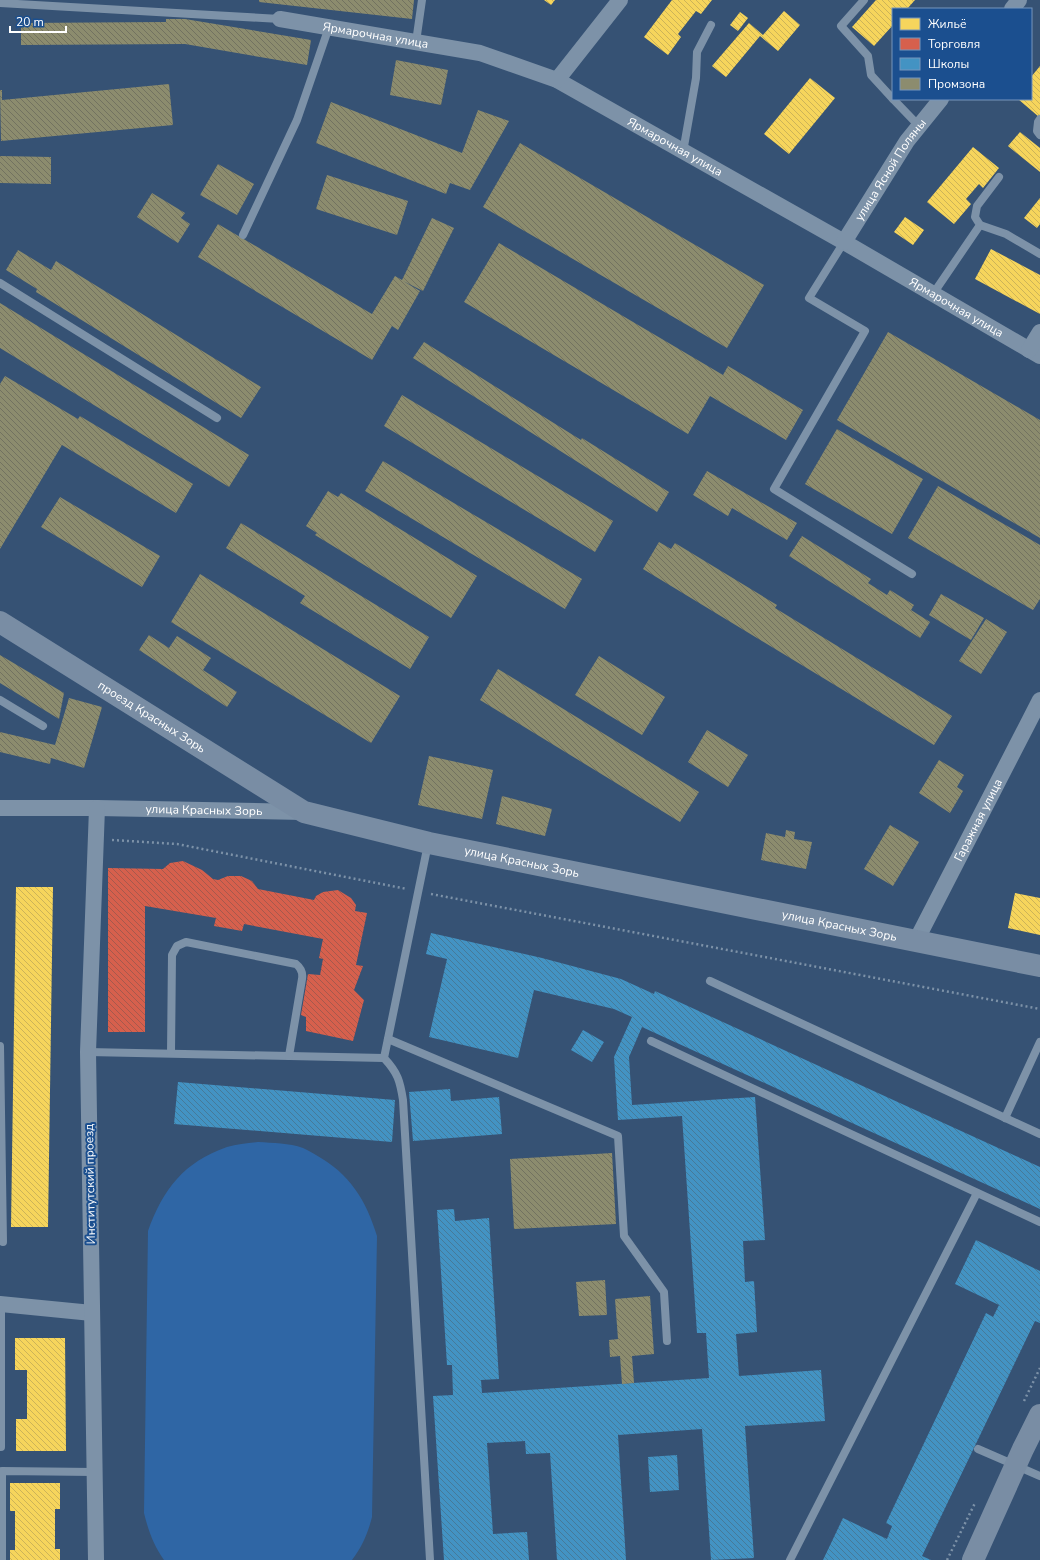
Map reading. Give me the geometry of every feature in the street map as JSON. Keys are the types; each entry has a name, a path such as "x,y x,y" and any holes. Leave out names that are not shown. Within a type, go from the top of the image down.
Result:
{"street":[{"path":"557,80 620,0"},
{"path":"1013,8 1019,0"},
{"name":"Ярмарочная улица","path":"280,19 480,53 557,80 844,242 1035,353"},
{"name":"улица Ясной Поляны","path":"844,242 907,141 940,100"},
{"path":"1035,353 1040,332"},
{"name":"проезд Красных Зорь","path":"0,622 304,812"},
{"name":"Гаражная улица","path":"916,941 1040,700"},
{"name":"улица Красных Зорь","path":"0,808 97,808 304,812 428,843 1040,966"},
{"name":"Институтский проезд","path":"96,1560 88,1052 97,808"},
{"path":"0,1304 92,1313"},
{"path":"973,1560 1040,1414"}],"lane":[{"path":"416,42 422,0"},
{"path":"864,0 841,26 868,56 871,75 892,98"},
{"path":"0,3 280,19"},
{"path":"683,152 696,78 697,52 710,25"},
{"path":"243,235 297,120 329,27"},
{"path":"894,100 919,126"},
{"path":"1040,119 1038,122 1037,131 1040,135"},
{"path":"999,177 977,206 975,217 980,226 1006,234 1040,254"},
{"path":"933,294 980,226"},
{"path":"844,242 809,298 865,331 774,489 912,574"},
{"path":"0,283 217,418"},
{"path":"0,700 43,726"},
{"path":"384,1058 428,843"},
{"path":"171,1053 172,955 177,946 186,942 296,964 299,967 302,979 289,1056"},
{"path":"710,981 1040,1134"},
{"path":"388,1039 618,1136 624,1236 664,1292 667,1341"},
{"path":"650,1041 1040,1222"},
{"path":"1005,1118 1040,1042"},
{"path":"0,1046 3,1242"},
{"path":"88,1052 384,1058 393,1068 398,1076 403,1100 430,1560"},
{"path":"790,1560 977,1193"},
{"path":"0,1304 1,1447"},
{"path":"978,1448 1040,1476"},
{"path":"2,1560 2,1471 94,1472"}],"path":[{"path":"96,839 177,844 418,892 1040,1008"}],"shaded area":[{"path":"258,1142 298,1146 328,1162 347,1179 355,1189 368,1211 377,1236 372,1517 364,1540 352,1560 164,1560 152,1538 144,1513 148,1231 168,1190 187,1169 212,1153 227,1147"}],"building: Жильё":[{"path":"544,0 555,0 551,5"},
{"path":"672,0 712,0 701,14 696,11 678,34 681,37 668,55 644,37"},
{"path":"876,0 915,0 908,8 892,8 892,26 874,46 852,27"},
{"path":"784,11 800,25 778,51 760,36 726,77 712,66 749,23 763,35"},
{"path":"740,12 748,18 738,31 730,25"},
{"path":"1040,66 1039,117 1019,100 1032,100 1032,76"},
{"path":"810,78 835,98 789,154 764,134"},
{"path":"1020,132 1040,148 1040,172 1008,146"},
{"path":"973,147 999,168 983,188 979,184 966,199 971,204 954,224 927,202"},
{"path":"1040,198 1040,224 1037,228 1024,218"},
{"path":"905,217 924,230 913,245 894,232"},
{"path":"991,249 1040,275 1040,314 975,279"},
{"path":"16,887 53,887 48,1227 11,1227"},
{"path":"1015,893 1040,898 1040,935 1008,928"},
{"path":"15,1338 65,1338 66,1451 16,1451 16,1419 27,1419 27,1370 15,1370"},
{"path":"10,1483 60,1483 60,1509 55,1509 55,1549 60,1549 60,1560 10,1560 10,1550 15,1550 15,1511 10,1511"}],"building: Торговля":[{"path":"183,861 202,870 213,879 218,880 228,876 241,876 252,881 258,889 314,900 316,896 323,892 338,890 351,898 356,905 355,911 367,913 356,965 363,966 354,990 364,1000 353,1041 306,1031 306,1017 301,1015 308,974 320,975 323,959 319,958 323,939 244,924 242,931 214,926 216,918 145,906 145,1032 108,1032 108,868 163,869 170,863"}],"building: Школы":[{"path":"431,933 542,958 621,979 654,994 655,991 1040,1167 1040,1209 642,1027 629,1057 632,1105 755,1097 765,1240 743,1241 745,1282 754,1281 757,1332 736,1334 739,1376 821,1370 825,1421 745,1426 754,1558 711,1560 702,1429 618,1435 626,1560 557,1560 550,1453 526,1454 525,1441 487,1443 493,1534 527,1532 529,1560 444,1560 433,1396 453,1395 452,1365 447,1365 437,1210 454,1209 455,1221 489,1218 499,1379 481,1380 482,1393 709,1378 706,1333 697,1333 682,1116 618,1120 614,1057 632,1017 614,1009 534,990 518,1058 429,1037 447,959 426,954"},
{"path":"583,1030 604,1042 592,1062 571,1050"},
{"path":"178,1082 395,1100 392,1142 174,1124"},
{"path":"450,1089 451,1101 499,1097 502,1134 413,1141 409,1092"},
{"path":"976,1240 1040,1271 1040,1323 1035,1321 922,1556 931,1560 823,1560 843,1518 887,1539 892,1526 886,1523 986,1313 993,1317 999,1305 955,1284"},
{"path":"677,1455 679,1490 650,1492 648,1457"}],"building: Промзона":[{"path":"259,0 414,0 412,19 259,2"},
{"path":"166,19 185,19 311,40 307,65 185,44 21,45 21,23 166,22"},
{"path":"396,60 448,70 441,105 390,95"},
{"path":"169,84 173,125 1,141 0,90 2,90 2,100"},
{"path":"331,102 462,153 478,110 509,121 470,190 450,183 446,194 316,143"},
{"path":"520,143 764,285 727,348 483,207"},
{"path":"0,156 51,157 51,184 0,183"},
{"path":"218,164 254,184 237,215 200,195"},
{"path":"327,175 408,201 397,235 316,209"},
{"path":"152,193 185,213 181,218 190,224 178,243 137,217"},
{"path":"432,218 454,228 423,291 403,281 420,291 398,330 392,326 372,360 198,257 218,224 372,314 395,276 402,280"},
{"path":"499,243 723,375 728,366 803,410 786,440 710,396 688,434 464,302"},
{"path":"18,250 51,270 56,261 261,387 241,418 36,292 37,289 6,270"},
{"path":"0,303 249,455 229,487 0,348"},
{"path":"888,332 1040,420 1040,538 837,420"},
{"path":"424,342 581,440 582,438 669,492 657,512 413,358"},
{"path":"5,376 78,419 80,416 193,484 176,513 62,445 0,549 0,384"},
{"path":"402,395 613,521 595,552 384,426"},
{"path":"837,429 923,479 892,534 805,484"},
{"path":"383,461 582,579 565,609 365,491"},
{"path":"707,471 797,523 787,540 732,508 728,516 693,495"},
{"path":"938,486 1040,545 1040,599 1033,610 908,538"},
{"path":"328,491 338,497 341,493 477,576 451,618 315,535 317,533 306,526"},
{"path":"60,497 160,556 142,587 41,527"},
{"path":"241,523 429,637 410,669 300,603 305,596 226,548"},
{"path":"802,536 871,579 868,583 887,595 890,590 914,605 911,610 930,622 920,638 789,556"},
{"path":"659,542 671,549 675,543 777,605 775,608 952,716 934,745 643,569"},
{"path":"200,574 400,696 371,743 171,622"},
{"path":"941,594 984,618 971,640 929,615"},
{"path":"986,619 1007,632 981,674 959,661"},
{"path":"149,635 169,648 177,636 211,658 203,670 237,692 227,707 139,650"},
{"path":"0,655 64,693 59,719 0,683"},
{"path":"599,656 665,697 642,735 575,695"},
{"path":"498,669 699,792 680,822 480,700"},
{"path":"69,698 102,707 84,768 51,758 50,764 0,752 0,732 55,745"},
{"path":"707,730 748,755 728,787 688,762"},
{"path":"429,756 493,770 482,819 418,805"},
{"path":"939,760 964,775 957,787 963,791 950,813 919,793"},
{"path":"502,796 552,809 545,836 496,824"},
{"path":"890,825 919,842 893,886 864,869"},
{"path":"786,830 795,832 794,839 812,842 806,869 761,860 766,833 785,837"},
{"path":"612,1153 616,1224 514,1229 510,1159"},
{"path":"605,1280 607,1315 579,1316 576,1282"},
{"path":"650,1296 654,1354 632,1356 634,1383 622,1384 620,1356 610,1357 609,1340 618,1339 615,1299"}]}
